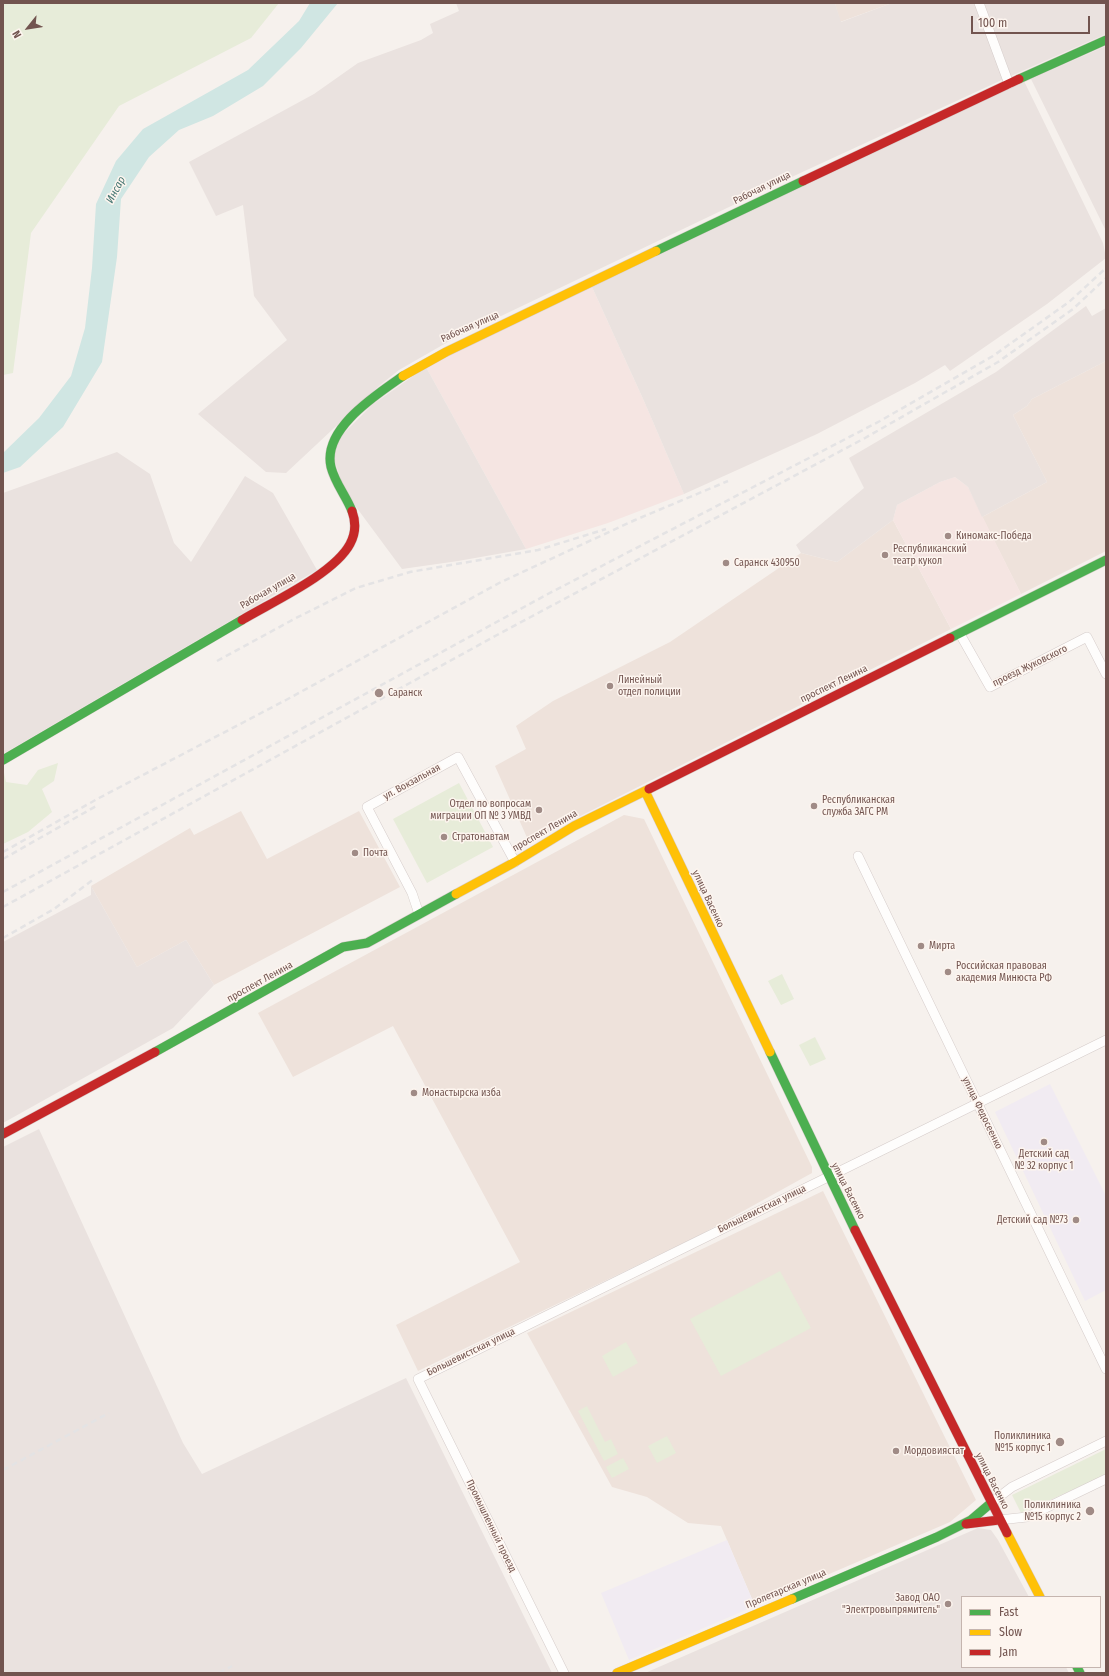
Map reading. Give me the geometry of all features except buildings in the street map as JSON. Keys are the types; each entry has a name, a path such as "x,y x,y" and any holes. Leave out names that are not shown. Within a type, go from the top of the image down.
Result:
{"main road":[{"name":"Рабочая улица","path":"3,760 318,575 344,554 353,534 354,520 332,472 329,461 329,452 336,433 387,386 441,353 505,324 921,124 1106,40"},
{"name":"проспект Ленина","path":"3,1134 182,1038 343,947 367,943 515,862 574,826 1106,560"},
{"name":"улица Васенко","path":"645,791 828,1177 991,1504 1039,1596"},
{"name":"Пролетарская улица","path":"617,1673 963,1525 991,1504"},
{"name":"Пролетарская улица","path":"963,1525 1000,1520"}],"street":[{"path":"979,3 1009,84"},
{"name":"проезд Жуковского","path":"960,634 990,687 1087,637 1106,674"},
{"name":"ул. Вокзальная","path":"419,914 412,892 367,807 458,758 515,862"},
{"name":"улица Федосеенко","path":"858,856 1106,1369"},
{"name":"Большевистская улица","path":"418,1379 977,1103 1105,1043"},
{"name":"Промышленный проезд","path":"418,1379 564,1673"},
{"name":"Пролетарская улица","path":"991,1504 1012,1487 1106,1441"},
{"name":"Пролетарская улица","path":"1000,1520 1027,1517 1106,1480"}],"shaded area":[{"path":"456,3 835,3 841,22 892,3 976,3 1004,79 796,175 453,339 399,370 379,386 286,473 266,472 198,414 287,340 254,296 243,205 216,216 189,162 314,94 358,63 421,40 433,33 430,24 459,11"},
{"path":"835,3 892,3 840,22"},
{"path":"984,3 1106,3 1106,34 1011,76"},
{"path":"1106,46 1106,231 1031,79"},
{"path":"1024,81 1103,243 1106,258 1047,304 950,371 945,365 915,383 817,434 684,494 644,401 592,287"},
{"path":"592,287 644,401 684,494 608,523 526,549 426,367"},
{"path":"1086,306 1092,316 1106,308 1106,361 1032,399 1027,406 1013,415 1047,482 982,517 968,487 955,477 940,482 897,505 893,520 837,562 801,553 796,545 864,488 849,458 996,372"},
{"path":"1106,361 1106,551 1021,594 982,517 1047,482 1013,415 1027,406 1032,399"},
{"path":"426,367 526,549 402,569 345,492 333,456 338,439 372,405"},
{"path":"117,452 150,474 174,543 191,562 245,476 273,493 317,570 3,754 3,493"},
{"path":"955,477 968,487 1021,594 951,629 893,520 897,505 940,482"},
{"path":"893,520 951,629 529,842 495,766 526,749 516,726 553,701 670,642 801,553 837,562"},
{"path":"241,811 267,859 359,811 400,887 214,985 186,940 137,967 91,886 190,828 194,835"},
{"path":"624,815 644,819 812,1167 812,1173 698,1236 418,1371 396,1325 520,1262 393,1026 293,1077 258,1013"},
{"path":"91,886 137,967 186,940 214,985 173,1028 3,1123 3,942 91,895"},
{"path":"1050,1084 1106,1196 1106,1290 1085,1301 995,1112"},
{"path":"39,1129 183,1443 202,1474 406,1378 552,1673 3,1673 3,1147"},
{"path":"823,1191 976,1500 950,1522 755,1606 721,1526 688,1523 647,1497 612,1487 527,1333"},
{"path":"978,1528 991,1530 1028,1596 961,1596 961,1668 1066,1668 1069,1673 645,1673"},
{"path":"727,1540 755,1606 629,1660 601,1593"}],"green space":[{"path":"3,3 279,3 251,38 119,106 31,233 13,373 3,375"},
{"path":"58,763 54,781 42,789 52,812 28,832 3,844 3,768 6,782 27,785 38,770"},
{"path":"459,783 493,847 427,883 393,819"},
{"path":"782,974 794,999 781,1005 768,981"},
{"path":"815,1037 826,1059 810,1066 799,1045"},
{"path":"780,1271 811,1328 721,1376 690,1319"},
{"path":"626,1342 638,1363 613,1377 602,1356"},
{"path":"587,1406 605,1442 611,1439 618,1454 604,1461 578,1411"},
{"path":"667,1436 676,1453 657,1463 648,1446"},
{"path":"1106,1449 1106,1475 1021,1513 1012,1495"},
{"path":"623,1458 629,1469 612,1478 606,1467"}],"water":[{"name":"Инсар","path":"310,3 338,3 301,48 263,86 213,116 179,130 149,157 121,199 117,257 102,362 63,427 20,467 3,473 3,453 39,418 71,376 85,328 92,268 96,204 116,161 143,129 248,70 299,21"}],"railway":[{"path":"3,892 546,595 880,421 993,356 1069,302 1106,268"},
{"path":"3,907 497,635 865,438 998,362 1073,309 1106,278"},
{"path":"3,852 99,798 286,700 501,582 635,520 728,481"},
{"path":"217,661 296,618 356,588 410,572 538,550 606,529"},
{"path":"3,859 98,805"},
{"path":"3,938 54,909 94,879"},
{"path":"3,1470 109,1413"},
{"path":"219,1673 232,1666"}],"traffic: fast":[{"path":"1019,79 1106,40"},
{"path":"656,251 803,181"},
{"path":"352,511 335,479 331,467 330,453 335,439 354,414 366,403 403,376"},
{"path":"950,638 1106,560"},
{"path":"3,760 242,620"},
{"path":"155,1052 343,947 367,943 456,894"},
{"path":"770,1052 855,1230"},
{"path":"792,1599 937,1537 971,1520 991,1503"},
{"path":"1078,1668 1080,1673"}],"traffic: slow":[{"path":"403,376 446,352 656,251"},
{"path":"456,894 515,862 574,826 649,789"},
{"path":"645,791 770,1052"},
{"path":"1007,1533 1039,1596"},
{"path":"617,1673 792,1599"}],"traffic: jam":[{"path":"803,181 1019,79"},
{"path":"242,620 285,596 331,566 350,544 355,523 352,511"},
{"path":"649,789 950,638"},
{"path":"3,1134 155,1052"},
{"path":"855,1230 1007,1533"},
{"path":"966,1524 999,1520"}],"place":[{"name":"Киномакс-Победа","path":"948,536"},
{"name":"Республиканский театр кукол","path":"885,555"},
{"name":"Саранск 430950","path":"726,563"},
{"name":"Линейный отдел полиции","path":"610,686"},
{"name":"Саранск","path":"379,693"},
{"name":"Республиканская служба ЗАГС РМ","path":"814,806"},
{"name":"Отдел по вопросам миграции ОП № 3 УМВД","path":"539,810"},
{"name":"Стратонавтам","path":"444,837"},
{"name":"Почта","path":"355,853"},
{"name":"Мирта","path":"921,946"},
{"name":"Российская правовая академия Минюста РФ","path":"948,972"},
{"name":"Монастырска изба","path":"414,1093"},
{"name":"Детский сад № 32 корпус 1","path":"1044,1142"},
{"name":"Детский сад №73","path":"1076,1220"},
{"name":"Поликлиника №15 корпус 1","path":"1060,1442"},
{"name":"Мордовиястат","path":"896,1451"},
{"name":"Поликлиника №15 корпус 2","path":"1090,1511"},
{"name":"Завод ОАО \"Электровыпрямитель\"","path":"948,1604"}]}
